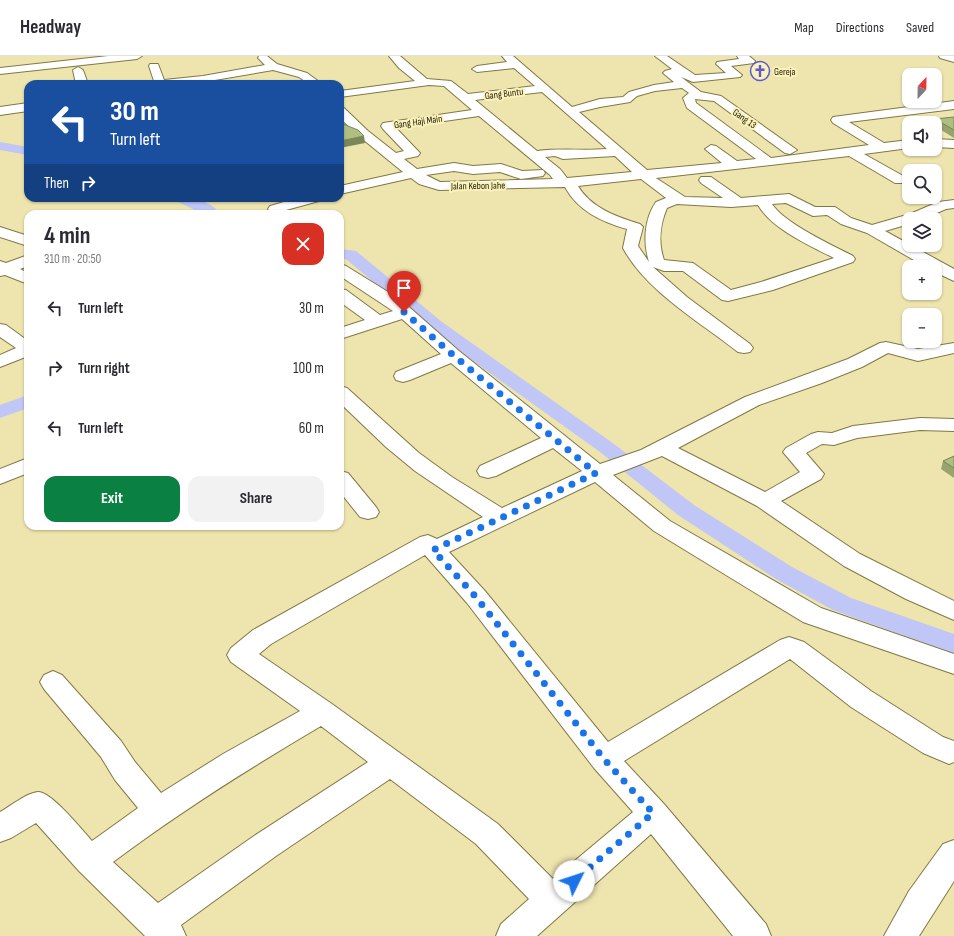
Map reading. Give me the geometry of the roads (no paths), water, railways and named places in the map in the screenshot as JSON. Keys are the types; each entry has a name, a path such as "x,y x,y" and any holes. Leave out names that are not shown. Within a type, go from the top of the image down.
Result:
{"street":[{"path":"30,56 34,68"},
{"path":"0,71 137,56"},
{"path":"262,56 273,67"},
{"path":"394,56 403,66 425,83"},
{"path":"660,56 693,79 736,75 721,64 750,62 742,56"},
{"path":"944,56 954,59"},
{"path":"477,68 512,60 542,89 619,152 643,174 677,199 699,203 790,198 813,212 830,210 846,221 872,230 954,276"},
{"path":"73,64 80,80"},
{"path":"154,66 157,80"},
{"path":"210,80 273,67 298,73 309,80"},
{"path":"681,72 669,73 696,95 689,98 692,105 768,162"},
{"path":"516,78 530,77"},
{"path":"344,93 443,82 465,98 562,179 584,205 617,222 635,227 630,247 636,259 650,275 744,348"},
{"path":"569,111 600,103 626,100 633,94 654,88 684,84"},
{"name":"Gang Buntu","path":"465,98 542,89"},
{"name":"Gang 13","path":"696,95 718,98 790,150"},
{"path":"881,147 836,120 954,105"},
{"path":"0,111 24,108"},
{"name":"Gang Haji Main","path":"394,157 413,153 387,126 481,112"},
{"path":"883,113 902,122"},
{"name":"Jalan Kebon Jahe","path":"344,115 364,134 424,181 439,186 643,174 768,162 902,145"},
{"path":"711,149 734,165"},
{"path":"850,151 900,180"},
{"path":"534,155 557,152 563,155 580,153 586,155 619,152"},
{"path":"344,189 415,173 458,167 473,170 501,168 521,175 562,179"},
{"path":"706,180 738,202"},
{"path":"677,199 661,205 655,222 653,254 657,263 664,266 687,266 728,296 767,286 847,259 806,237 770,213 762,200"},
{"path":"275,209 300,202"},
{"path":"872,230 915,217 943,205 954,204"},
{"path":"3,235 24,240"},
{"path":"2,268 24,261"},
{"path":"2,268 24,277"},
{"path":"344,275 404,312 554,439 604,471 662,526 812,615 954,664"},
{"path":"344,297 377,321"},
{"path":"344,333 404,312"},
{"path":"0,329 24,346"},
{"path":"754,936 653,813 604,759 476,597 433,550 604,471 655,452 752,401 855,363 886,347 918,355 954,348"},
{"path":"0,361 24,351"},
{"path":"403,376 453,355"},
{"path":"344,396 412,459 452,488 501,518"},
{"path":"765,501 813,474 793,452 818,438 834,439 853,432 920,424 954,425"},
{"path":"488,471 554,439"},
{"path":"655,452 765,501 857,563 954,611"},
{"path":"0,477 24,467"},
{"path":"344,483 368,512"},
{"path":"428,543 262,637 240,655 391,762 487,834 552,900"},
{"path":"604,759 789,647 796,649 861,699 934,745 952,748"},
{"path":"53,682 111,749 125,771 158,811"},
{"path":"90,861 158,811 233,763 322,712"},
{"path":"0,828 39,805 90,861 163,930 265,846 391,762"},
{"path":"513,936 552,900 653,813"},
{"path":"901,936 921,902 954,854"}],"waterway":[{"path":"0,146 24,150"},
{"path":"191,202 207,210"},
{"path":"344,254 350,254 436,326 607,448 686,510 784,573 842,604 954,644"},
{"path":"0,412 24,403"}],"place":[{"name":"Gereja","path":"760,71"}]}
